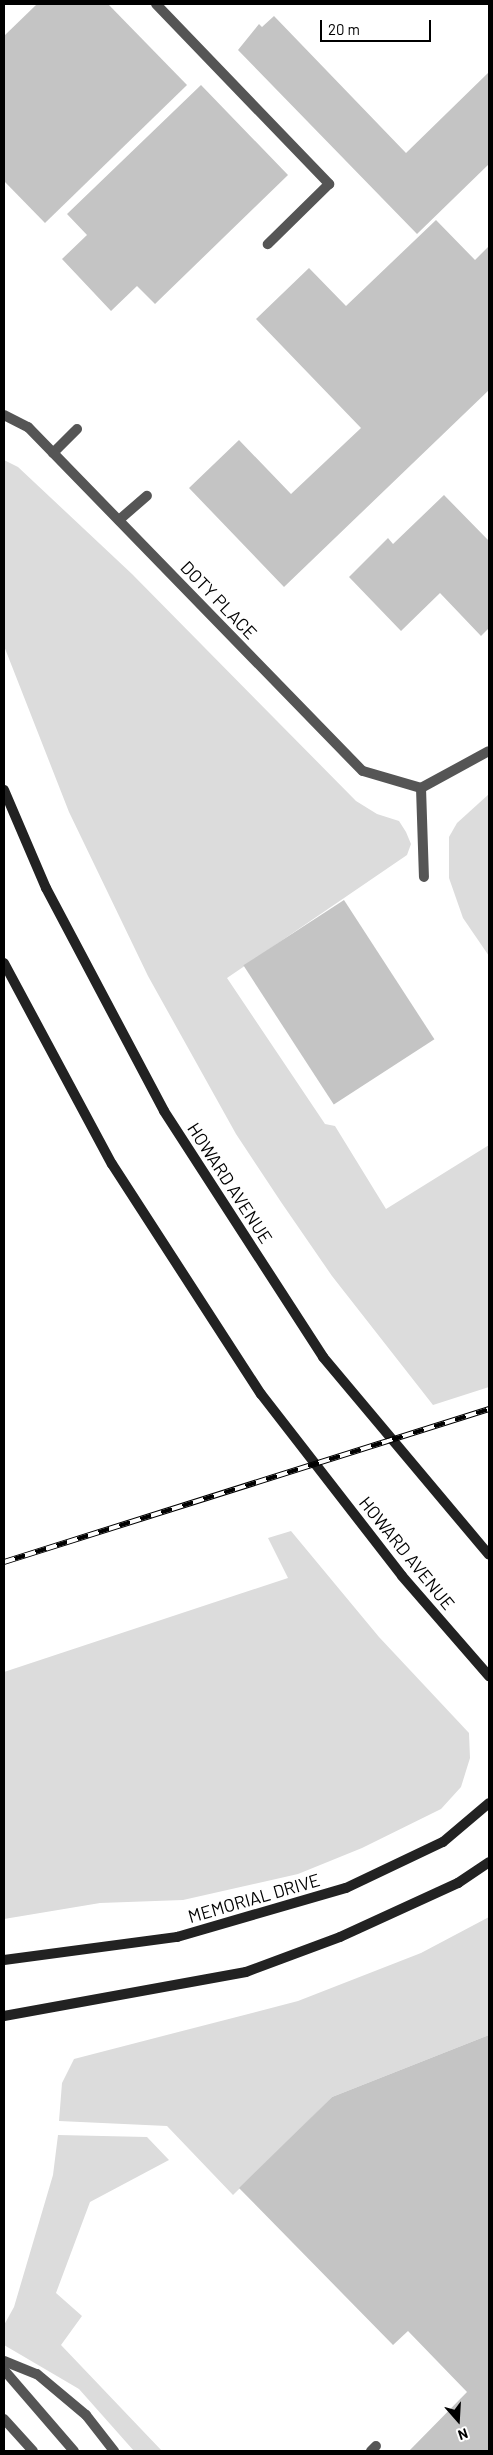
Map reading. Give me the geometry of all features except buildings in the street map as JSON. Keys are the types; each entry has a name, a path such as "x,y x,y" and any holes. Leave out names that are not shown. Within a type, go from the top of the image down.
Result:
{"main road":[{"name":"HOWARD AVENUE","path":"4,790 46,888 164,1111 323,1357 489,1555"},
{"name":"HOWARD AVENUE","path":"4,963 112,1164 260,1394 402,1576 489,1676"},
{"name":"MEMORIAL DRIVE","path":"4,1960 177,1937 346,1888 443,1842 489,1803"},
{"path":"4,2016 246,1972 340,1937 458,1883 489,1862"}],"street":[{"path":"156,4 329,184 268,244"},
{"name":"DOTY PLACE","path":"4,416 28,428 363,771 421,788"},
{"path":"53,453 77,429"},
{"path":"119,520 146,496"},
{"path":"424,877 421,788 489,751"},
{"path":"4,2361 37,2374 86,2416 114,2451"},
{"path":"4,2370 74,2451"},
{"path":"4,2419 33,2451"}],"shaded area":[{"path":"4,460 18,467 132,574 356,801 377,814 399,821 406,832 411,844 407,855 227,978 325,1124 335,1126 386,1209 489,1145 489,1387 433,1405 332,1276 281,1202 236,1134 148,976 69,812 4,646"},
{"path":"489,794 489,956 463,918 449,878 449,837 457,823"},
{"path":"291,1531 379,1637 469,1733 470,1758 461,1787 441,1809 362,1848 298,1874 183,1900 100,1903 4,1919 4,1672 288,1578 268,1538"},
{"path":"489,1917 489,2035 332,2097 233,2195 167,2126 59,2121 62,2083 74,2059 298,2001 421,1953"},
{"path":"58,2135 147,2137 169,2160 90,2202 56,2293 82,2316 61,2345 162,2451 134,2451 79,2389 4,2345 4,2325 14,2307 53,2175"}],"railway":[{"path":"4,1562 489,1409"}]}
